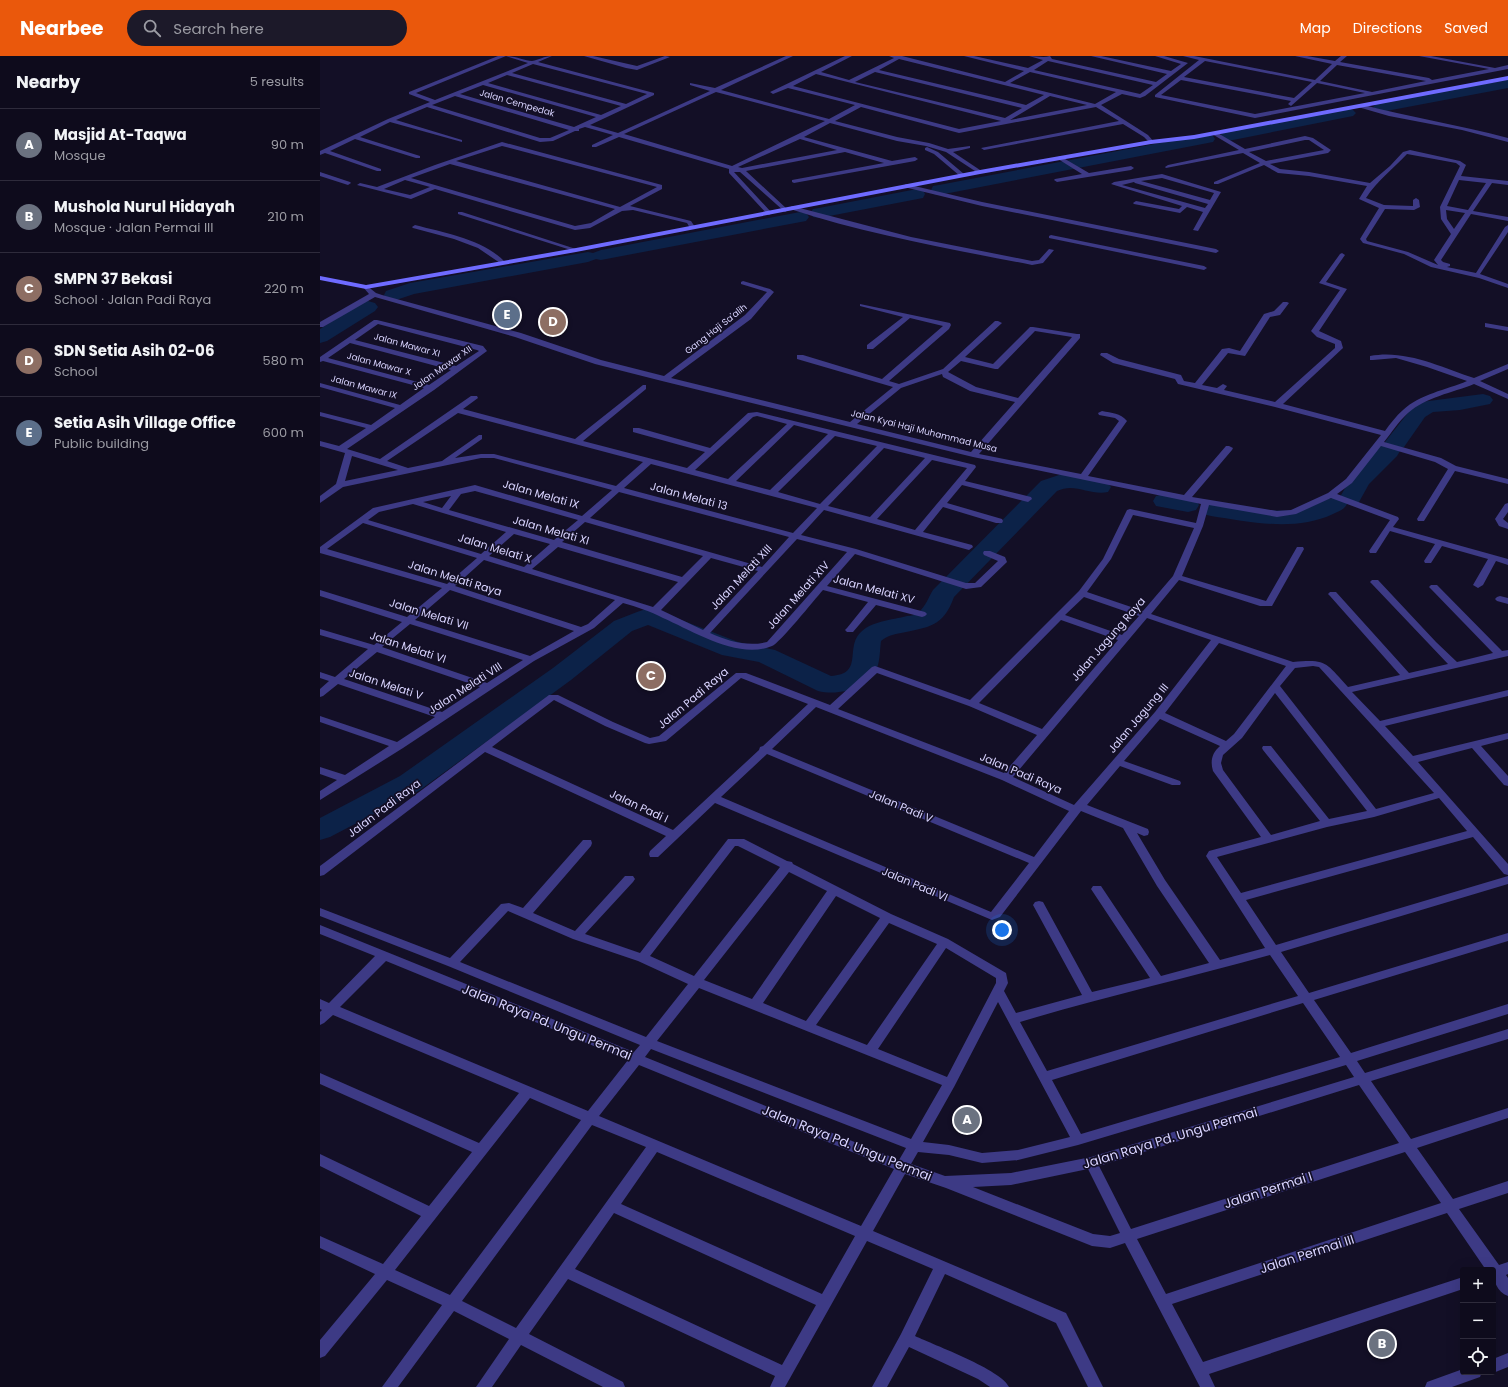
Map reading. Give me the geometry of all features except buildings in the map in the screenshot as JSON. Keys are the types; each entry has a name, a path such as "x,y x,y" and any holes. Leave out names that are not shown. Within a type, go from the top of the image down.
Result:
{"street":[{"path":"434,102 411,93 503,56"},
{"path":"425,105 540,140 551,140 652,94 509,56"},
{"path":"323,152 425,105 549,56"},
{"path":"587,56 628,67 638,68 666,56"},
{"path":"594,146 617,134 716,91 790,56"},
{"path":"773,92 849,56"},
{"path":"892,56 1097,105 1146,136 1151,142"},
{"path":"967,56 1121,92 1142,95 1184,62 1158,56"},
{"path":"1032,56 1156,84"},
{"path":"1005,84 1054,56"},
{"path":"1094,56 1170,73"},
{"path":"1186,56 1374,93"},
{"path":"1298,56 1435,81"},
{"path":"1284,110 1344,56"},
{"path":"1422,56 1498,70"},
{"path":"850,82 900,57"},
{"path":"835,58 842,59"},
{"path":"1203,60 1157,96 1251,116 1508,68"},
{"path":"874,70 1027,107"},
{"path":"816,72 850,82 1005,120"},
{"path":"507,73 627,106"},
{"path":"1179,78 1295,100"},
{"path":"320,278 366,287 576,250 962,175 1151,142 1215,133 1508,78"},
{"path":"482,83 601,117"},
{"path":"692,84 897,139 936,153 962,175"},
{"path":"788,86 957,130 998,124 1097,105 1121,92"},
{"name":"Jalan Cempedak","path":"454,94 588,133"},
{"path":"998,124 1049,94"},
{"path":"732,170 860,105"},
{"path":"1362,106 1388,114 1462,128 1508,140"},
{"path":"390,120 460,141"},
{"path":"984,148 1124,122"},
{"path":"584,125 732,170 741,170 845,150"},
{"path":"1215,133 1281,172 1310,174 1371,185"},
{"path":"601,137 608,139"},
{"path":"799,137 893,163"},
{"path":"355,138 418,157"},
{"path":"1168,167 1305,138 1311,139 1328,151 1265,163 1216,183"},
{"path":"897,139 927,144 948,151 980,172"},
{"path":"378,189 406,178 497,145 507,144 660,186 660,188 631,207 620,209 589,226 575,228 433,188 406,178"},
{"path":"948,151 968,147"},
{"path":"323,152 379,170"},
{"path":"1416,200 1417,207 1414,208 1383,207 1363,200 1371,185 1407,152 1461,163 1464,165 1443,207 1444,220 1454,234"},
{"path":"461,158 631,207 689,222 692,227"},
{"path":"1060,158 1088,175"},
{"path":"794,182 915,159"},
{"path":"451,162 620,209"},
{"path":"1058,180 1131,168"},
{"path":"732,170 746,189 769,213"},
{"path":"741,170 785,210"},
{"path":"1100,173 1119,183"},
{"path":"320,174 348,183"},
{"path":"1196,230 1212,203 1218,192 1162,176 1114,184 1207,211"},
{"path":"1457,178 1508,183"},
{"path":"532,184 540,180"},
{"path":"1133,181 1212,203"},
{"path":"1490,181 1437,261 1444,265 1479,272 1508,282"},
{"path":"360,185 411,197 433,188"},
{"path":"906,186 930,193 1216,251"},
{"path":"746,189 759,187"},
{"path":"1136,203 1180,211 1186,205"},
{"path":"1383,207 1363,239 1365,242 1406,253 1433,266 1481,276 1508,286"},
{"path":"1443,207 1508,219"},
{"path":"792,208 814,215 911,239 1032,263 1041,262 1051,250"},
{"path":"460,213 576,250"},
{"path":"1068,221 1051,237 1204,268"},
{"path":"415,227 456,238 480,247 502,262"},
{"path":"1479,272 1508,227"},
{"path":"1277,404 1339,348 1338,343 1320,336 1315,331 1344,289 1322,283 1342,255"},
{"name":"Gang Haji Sa'alih","path":"665,379 748,317 771,292 743,283"},
{"path":"320,325 377,295 366,287"},
{"name":"Jalan Kyai Haji Muhammad Musa","path":"377,295 518,335 598,362 973,455 1206,502 1277,514 1293,512 1331,495 1349,481 1407,409 1417,402 1507,368"},
{"path":"1196,386 1225,351 1229,350 1242,354 1267,316 1277,313 1284,303"},
{"path":"862,305 945,324 947,326 884,381"},
{"path":"870,347 909,316"},
{"name":"Jalan Mawar XII","path":"345,451 373,428 483,351 480,348 378,322 350,341"},
{"path":"852,424 900,386 944,371 998,323"},
{"path":"1488,325 1508,329"},
{"path":"959,358 995,367 1034,328 1077,336 973,455"},
{"path":"321,360 350,341"},
{"name":"Jalan Mawar XI","path":"350,341 458,369"},
{"path":"1104,355 1116,361 1178,377 1180,378 1181,382 1196,386 1221,389 1386,434"},
{"path":"1373,358 1392,356 1402,357 1430,365 1474,381 1508,397"},
{"path":"800,357 900,386"},
{"name":"Jalan Mawar X","path":"321,360 431,388"},
{"path":"944,371 946,375 973,389 1019,401"},
{"name":"Jalan Mawar IX","path":"320,385 402,408"},
{"path":"577,442 643,387"},
{"path":"381,462 474,398"},
{"path":"457,410 772,493 969,548"},
{"path":"1083,477 1124,421 1118,416 1102,413"},
{"path":"320,414 373,428"},
{"path":"688,472 751,415 759,414 972,467 917,533"},
{"path":"730,482 792,422"},
{"path":"636,430 710,451"},
{"path":"772,493 833,433"},
{"path":"443,463 479,437"},
{"path":"320,443 408,470"},
{"path":"1379,443 1438,460 1453,468 1508,482"},
{"name":"Jalan Melati XIII","path":"704,634 882,445"},
{"path":"1186,498 1229,448"},
{"path":"320,500 340,485 345,451"},
{"name":"Jalan Melati 13","path":"340,485 443,463 481,456 494,456 853,551 966,586 978,585 1002,562 1002,559 988,553"},
{"path":"871,521 930,457"},
{"path":"526,570 649,461"},
{"path":"1421,519 1453,468"},
{"path":"960,482 1028,499"},
{"name":"Jalan Melati IX","path":"321,550 376,510 478,488 764,570"},
{"path":"444,511 459,491"},
{"path":"1331,495 1395,519 1373,551"},
{"name":"Jalan Melati XI","path":"412,502 685,581"},
{"name":"Jalan Jagung Raya","path":"1006,778 1042,733 1146,615 1177,577 1199,526 1206,502"},
{"path":"942,504 999,521"},
{"path":"1508,506 1499,519 1502,524 1508,526"},
{"path":"972,704 1082,593 1107,559 1130,512 1199,526"},
{"name":"Jalan Melati X","path":"361,520 622,599"},
{"path":"1388,528 1439,544 1508,562"},
{"path":"320,694 449,587 512,531"},
{"path":"1428,561 1439,544"},
{"path":"1177,577 1263,604 1269,604 1300,549"},
{"name":"Jalan Melati Raya","path":"321,550 449,587 583,631"},
{"name":"Jalan Melati XIV","path":"622,599 655,610 704,634 750,646 766,646 770,644 853,551"},
{"path":"655,610 710,554"},
{"path":"1478,585 1493,558"},
{"path":"1375,582 1433,644 1455,665"},
{"name":"Jalan Melati XV","path":"821,587 922,614"},
{"path":"1434,587 1504,654"},
{"name":"Jalan Melati VII","path":"320,593 531,659"},
{"path":"1082,593 1292,665 1313,663 1322,665 1376,725 1412,760 1508,871"},
{"path":"1333,594 1408,677"},
{"name":"Jalan Melati VIII","path":"320,796 400,746 531,659 592,626 622,599"},
{"path":"850,630 874,601"},
{"path":"1059,616 1124,639"},
{"name":"Jalan Melati VI","path":"320,632 376,648 489,687"},
{"name":"Jalan Jagung III","path":"1078,808 1159,714 1216,640"},
{"path":"1346,690 1504,654"},
{"path":"1269,840 1218,771 1215,764 1216,758 1223,748 1238,736 1274,686 1292,665"},
{"path":"831,710 874,670 877,669 972,704 1042,733"},
{"name":"Jalan Melati V","path":"320,675 444,716"},
{"name":"Jalan Padi Raya","path":"320,872 552,697 556,697 609,724 649,741 656,741 662,739 739,675 743,675 1006,778 1078,808 1144,832"},
{"path":"1274,686 1374,812"},
{"path":"1376,725 1508,693"},
{"name":"Jalan Padi I","path":"485,748 674,835 764,749 814,704"},
{"path":"1159,714 1216,741 1228,745"},
{"path":"320,719 400,746"},
{"path":"1412,760 1508,736"},
{"path":"1474,745 1508,783"},
{"path":"1267,748 1327,823"},
{"name":"Jalan Padi V","path":"764,749 1037,862"},
{"path":"1118,762 1176,783"},
{"path":"320,770 346,779"},
{"path":"1441,794 1327,823 1212,855 1238,898 1305,997 1350,1059 1362,1079 1451,1207 1499,1271 1508,1290"},
{"name":"Jalan Padi VI","path":"714,798 988,916 996,914 1078,808"},
{"path":"1127,825 1161,882 1217,965"},
{"path":"1238,898 1475,833"},
{"path":"654,854 674,835"},
{"path":"642,958 732,842 740,842 788,865 887,917 944,942 1002,976 1002,983 950,1084 776,1387"},
{"path":"525,914 587,843"},
{"path":"389,1387 590,1118 788,865"},
{"path":"577,936 629,879"},
{"path":"1013,1019 1089,997 1273,950 1508,880"},
{"path":"1097,889 1158,980"},
{"path":"755,1005 834,890"},
{"path":"1039,905 1089,997"},
{"path":"452,963 505,907 509,907 577,936 642,958 696,982 950,1084"},
{"name":"Jalan Raya Pd. Ungu Permai","path":"320,912 452,963 648,1043 914,1146 949,1150 982,1158 1018,1155 1078,1140 1350,1059 1508,1009"},
{"path":"808,1026 887,917"},
{"name":"Jalan Raya Pd. Ungu Permai","path":"320,929 902,1167 945,1182 1011,1179 1091,1163 1508,1034"},
{"path":"1044,1077 1508,937"},
{"path":"870,1051 944,942"},
{"path":"320,1020 325,1006 384,955"},
{"path":"998,991 1078,1140"},
{"path":"325,1006 864,1233 1061,1318 1096,1387"},
{"path":"320,1078 481,1150"},
{"path":"322,1344 385,1272 528,1091"},
{"name":"Jalan Permai I","path":"945,1182 1092,1240 1110,1242 1508,1114"},
{"path":"483,1387 655,1145"},
{"path":"320,1160 431,1214"},
{"path":"1091,1163 1208,1387"},
{"name":"Jalan Permai III","path":"1163,1302 1508,1187"},
{"path":"612,1206 825,1302"},
{"path":"320,1242 453,1303 618,1387"},
{"path":"879,1387 906,1339 941,1267"},
{"path":"566,1271 784,1373"},
{"path":"1200,1370 1460,1284"},
{"path":"906,1339 983,1374 1002,1387"},
{"path":"1496,1365 1508,1360"},
{"path":"1432,1387 1466,1375"}],"waterway":[{"path":"1381,107 1508,84"},
{"path":"1228,136 1348,113"},
{"path":"939,190 1207,139"},
{"path":"819,213 917,194"},
{"path":"601,255 800,217"},
{"path":"393,295 410,289 588,257"},
{"path":"320,337 368,307"},
{"path":"1396,442 1418,413 1428,406 1460,404 1483,400"},
{"path":"1351,497 1360,481 1389,451"},
{"path":"320,830 410,783 562,674 623,626 646,617 662,621 731,649 766,656 827,685 842,684 857,677 865,666 869,638 875,633 888,628 925,620 937,609 942,595 1049,486 1062,481 1074,480 1100,487"},
{"path":"1164,501 1188,505"},
{"path":"1211,509 1262,516 1289,517 1313,514 1336,504"}],"place":[{"name":"Setia Asih Village Office","path":"507,315"},
{"name":"SDN Setia Asih 02-06","path":"553,322"},
{"name":"SMPN 37 Bekasi","path":"651,676"},
{"name":"Masjid At-Taqwa","path":"967,1120"},
{"name":"Mushola Nurul Hidayah","path":"1382,1344"}]}
